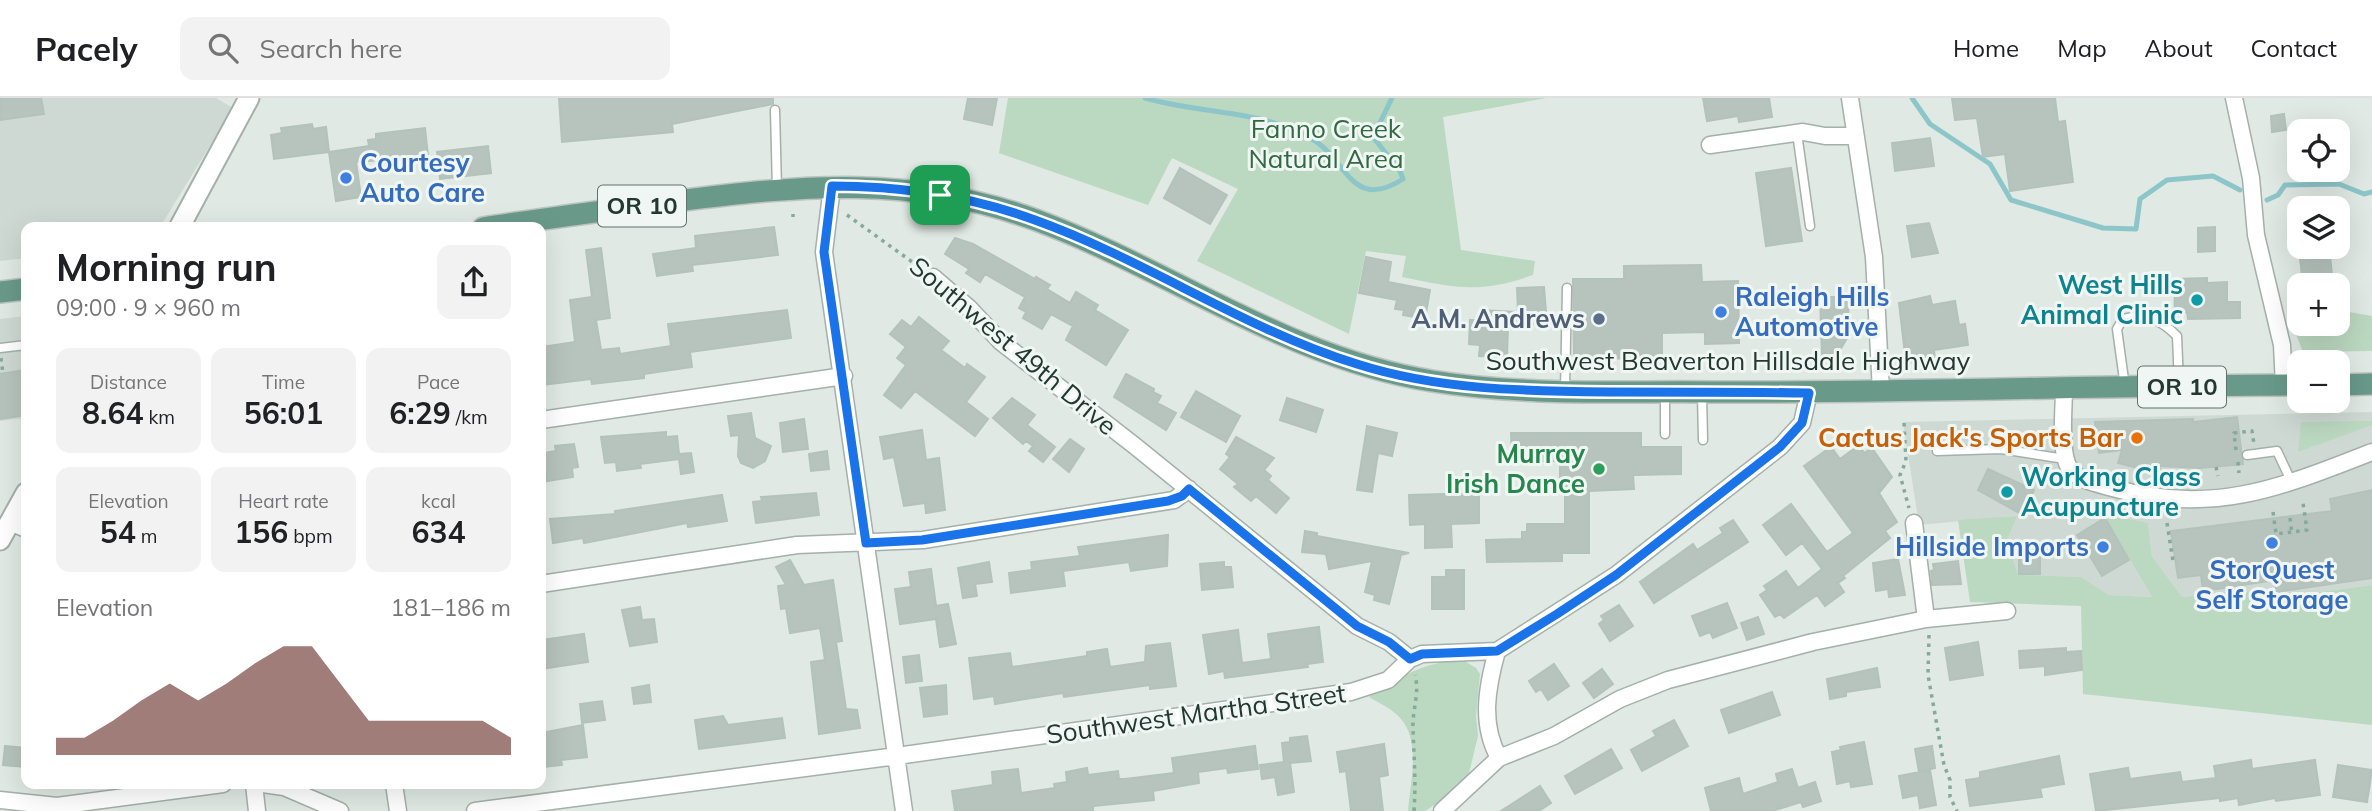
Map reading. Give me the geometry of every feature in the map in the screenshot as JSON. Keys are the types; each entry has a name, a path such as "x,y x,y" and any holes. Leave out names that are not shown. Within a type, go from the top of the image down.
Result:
{"main road":[{"name":"Southwest Beaverton Hillsdale Highway","path":"529,222 777,190 832,186 916,191 978,203 1035,220 1278,336 1360,366 1464,386 1565,392 1809,393 2287,385"},
{"path":"0,292 21,290"},
{"path":"2350,385 2372,384"}],"street":[{"path":"182,222 249,98"},
{"path":"1850,98 1874,257 1881,392"},
{"path":"2234,98 2251,178 2256,235 2287,365"},
{"path":"1710,145 1797,133 1856,136"},
{"path":"832,186 824,252 844,376 904,811"},
{"name":"Southwest 49th Drive","path":"933,277 969,308 1001,342 1189,489 1357,626 1389,642 1410,659"},
{"path":"546,419 844,376"},
{"path":"2064,389 2065,459 2078,476 2131,494 2175,500 2231,499 2292,483 2372,453"},
{"path":"1410,659 1429,654 1497,651 1616,575 1780,447 1802,423 1809,393"},
{"path":"546,583 761,549 922,540 1168,501 1182,496 1189,489"},
{"path":"1914,523 1926,619"},
{"path":"0,540 18,526"},
{"path":"1442,811 1499,758 1554,736 1620,699 1689,673 1813,642 1926,619 2007,611"},
{"path":"1497,651 1489,689 1487,723 1490,742 1499,758"},
{"name":"Southwest Martha Street","path":"475,811 897,756 1350,692 1388,680 1410,659"},
{"path":"0,800 25,808 185,789"},
{"path":"255,789 257,811"},
{"path":"288,789 340,811"},
{"path":"395,789 398,811"}],"lane":[{"path":"775,110 777,190"},
{"path":"1797,133 1810,226"},
{"path":"1565,392 1567,288"},
{"path":"2125,387 2117,329 2123,319 2141,315 2156,320 2177,336 2179,387"},
{"path":"0,351 21,346"},
{"path":"1665,392 1665,434"},
{"path":"1702,392 1703,440"},
{"path":"1937,450 2001,449 2065,459"},
{"path":"2247,455 2277,451 2292,483"}],"path":[{"name":"Southwest 49th Drive","path":"847,215 933,277"},
{"path":"0,351 3,374"},
{"path":"1904,423 1906,461 1900,480 1914,523"},
{"path":"2252,431 2254,447"},
{"path":"2216,467 2218,476"},
{"path":"2273,512 2276,534 2307,530 2303,503"},
{"path":"2290,518 2292,533"},
{"path":"2168,523 2173,561"},
{"path":"1930,642 1928,675 1944,747 1944,761 1950,779 1950,797 1957,811"},
{"path":"1410,659 1419,688 1413,717 1417,766 1414,811"}],"shaded area":[{"path":"0,98 216,98 233,108 163,222 21,222 21,259 0,261"},
{"path":"21,317 21,419 0,421 0,319"},
{"path":"2372,412 2372,585 2268,599 2241,590 2182,597 2152,556 2148,523 2106,519 2152,597 2109,595 2081,577 2018,576 2007,540 2016,516 1919,525 1903,422 2350,413"}],"green space":[{"name":"Fanno Creek Natural Area","path":"1008,98 1546,98 1443,117 1461,250 1535,261 1533,275 1482,287 1437,284 1402,277 1406,256 1366,251 1349,334 1197,261 1238,189 1172,158 1148,205 999,153"},
{"path":"2350,312 2372,316 2372,351 2302,350 2297,336 2350,336"},
{"path":"2372,421 2372,425 2298,452 2301,422"},
{"path":"2108,515 2148,523 2152,556 2182,597 2241,590 2268,599 2372,585 2372,725 2083,694 2081,606 1970,602 1958,520 2017,516 2007,540 2018,575 2081,577 2109,595 2152,597 2106,519"},
{"path":"1463,660 1480,674 1476,716 1478,736 1469,773 1453,793 1425,811 1408,811 1413,764 1411,739 1407,728 1394,712 1369,697 1413,671 1437,663"}],"building":[{"path":"0,98 41,98 44,114 0,120"},
{"path":"559,98 773,98 773,104 672,124 673,132 562,142"},
{"path":"968,98 997,98 992,125 964,119"},
{"path":"1703,98 1769,98 1772,117 1739,122 1738,116 1707,121"},
{"path":"1952,98 2055,98 2058,122 2065,121 2073,182 2010,191 2005,154 1983,157 1977,118 1955,120"},
{"path":"2284,114 2286,130 2272,132 2271,116"},
{"path":"312,124 313,129 326,127 329,152 274,159 271,135 282,133 281,128"},
{"path":"425,128 428,156 356,162 361,197 336,201 329,152 369,146 368,140 376,139 376,134"},
{"path":"1930,138 1934,166 1895,171 1892,143"},
{"path":"488,146 491,173 440,179 437,152"},
{"path":"1180,168 1227,195 1210,224 1164,198"},
{"path":"1791,168 1802,241 1766,246 1756,173"},
{"path":"1929,223 1938,253 1912,257 1907,226"},
{"path":"774,227 778,255 692,265 693,271 657,276 653,254 696,248 695,236"},
{"path":"2215,227 2215,251 2198,252 2198,228"},
{"path":"955,238 973,244 1035,279 1036,277 1050,285 1047,289 1070,303 1076,292 1098,305 1095,310 1128,330 1106,365 1066,340 1073,326 1051,314 1042,329 1023,318 1026,312 1019,308 1025,297 985,274 980,282 966,273 969,269 945,254"},
{"path":"601,248 610,318 596,320 601,350 619,348 620,354 671,346 668,324 787,310 791,338 690,352 692,367 644,374 644,378 592,384 591,379 546,384 546,346 575,342 570,300 592,297 586,250"},
{"path":"1366,257 1391,262 1388,282 1430,290 1425,319 1403,315 1404,310 1395,309 1397,300 1359,293"},
{"path":"2300,259 2330,259 2332,273 2302,273"},
{"path":"1701,265 1702,282 1738,281 1739,343 1705,344 1705,332 1662,333 1662,358 1574,359 1573,279 1624,279 1624,266"},
{"name":"West Hills Animal Clinic","path":"2207,278 2207,283 2227,282 2227,302 2240,302 2240,318 2188,319 2187,312 2175,313 2174,279"},
{"path":"1544,287 1547,324 1508,325 1507,357 1479,356 1480,345 1469,344 1470,320 1480,320 1480,310 1518,312 1517,288"},
{"path":"1930,296 1932,305 1955,301 1959,325 1965,324 1968,345 1934,350 1935,359 1906,363 1899,303"},
{"path":"1820,297 1848,297 1849,335 1840,350 1832,354 1822,355"},
{"path":"919,317 949,341 941,350 965,368 967,364 985,377 966,402 988,419 975,436 915,391 901,408 884,395 906,365 897,358 906,347 890,334 902,320 911,327"},
{"path":"21,371 21,416 0,419 0,374"},
{"path":"1126,374 1154,389 1153,392 1161,396 1157,403 1176,413 1166,430 1114,397"},
{"path":"1196,391 1240,416 1226,442 1181,417"},
{"path":"1012,398 1035,415 1027,425 1055,447 1043,462 1029,451 1033,446 1026,441 1023,444 993,418"},
{"path":"1287,398 1323,410 1316,432 1280,420"},
{"path":"751,413 755,438 771,446 765,461 753,468 741,463 738,456 739,435 731,436 728,416"},
{"path":"2237,417 2243,464 2200,468 2160,466 2159,473 2118,463 2122,450 2099,453 2095,422 2193,419 2193,422"},
{"path":"804,419 808,449 783,452 780,423"},
{"path":"1367,426 1397,433 1392,456 1378,453 1372,492 1357,490"},
{"path":"922,430 926,460 939,458 945,510 926,513 925,503 904,506 894,457 884,459 880,437"},
{"path":"666,432 666,437 677,436 679,454 691,453 694,472 681,474 679,459 640,464 641,468 617,471 616,462 605,463 601,437"},
{"path":"1511,433 1641,433 1641,447 1681,447 1681,474 1633,475 1634,489 1589,491 1589,553 1562,553 1562,561 1487,562 1486,540 1522,539 1522,532 1527,532 1527,524 1565,524 1565,487 1560,487 1560,461 1518,462 1517,455 1512,455"},
{"path":"1236,437 1274,458 1264,470 1271,476 1268,480 1289,498 1276,513 1256,496 1251,501 1234,487 1238,484 1220,469 1230,457 1226,454"},
{"path":"1070,439 1084,449 1069,472 1053,459"},
{"path":"574,444 578,467 572,468 573,477 547,481 546,453 556,451 555,446"},
{"path":"1859,445 1864,453 1872,448 1892,477 1879,493 1897,522 1885,531 1890,538 1843,576 1845,578 1838,583 1844,592 1825,606 1817,595 1784,618 1780,614 1775,617 1760,595 1767,590 1764,586 1786,571 1798,588 1822,569 1802,543 1786,555 1763,525 1791,504 1827,552 1853,533 1804,466 1831,447 1840,459"},
{"path":"827,451 829,469 811,471 809,454"},
{"name":"Working Class Acupuncture","path":"1988,469 2034,490 2023,515 1978,490"},
{"name":"StorQuest Self Storage","path":"2372,490 2372,578 2276,592 2275,580 2203,591 2201,575 2178,578 2171,531 2332,511 2330,499"},
{"path":"816,493 819,515 756,523 753,502 762,501 761,497"},
{"path":"1479,493 1479,523 1451,524 1452,547 1425,548 1425,524 1410,525 1409,495"},
{"path":"722,495 727,521 688,527 687,523 584,543 583,538 553,543 550,519 615,514 615,511"},
{"name":"Hillside Imports","path":"2105,518 2129,560 2102,576 2077,535"},
{"path":"1733,520 1748,542 1654,603 1640,582 1693,544 1697,550 1723,533 1720,528"},
{"path":"1305,531 1317,533 1317,536 1409,553 1401,555 1389,604 1374,600 1375,595 1365,592 1372,561 1329,569 1326,554 1302,552"},
{"path":"1168,535 1167,566 1131,571 1129,562 1063,571 1065,586 1011,593 1009,573 1032,570 1031,562 1080,556 1078,547"},
{"path":"2019,552 2040,553 2040,574 2019,574"},
{"path":"1898,559 1905,595 1889,597 1888,589 1876,591 1873,563"},
{"path":"790,560 804,585 833,580 842,641 836,642 846,709 857,710 860,728 819,734 811,662 825,660 820,628 790,633 786,608 781,609 778,586 786,585 776,567"},
{"path":"1958,561 1961,584 1932,585 1933,564"},
{"path":"989,562 992,582 975,584 977,596 963,598 958,568"},
{"path":"1224,562 1224,567 1231,567 1233,587 1202,590 1200,564"},
{"path":"931,569 936,606 948,604 956,644 940,647 936,619 900,624 895,589 911,587 909,572"},
{"path":"1446,570 1464,570 1464,609 1432,609 1432,577 1446,577"},
{"path":"1727,603 1737,628 1713,638 1710,632 1700,636 1692,616"},
{"path":"1619,605 1633,626 1610,641 1599,624 1604,620 1601,616"},
{"path":"640,607 642,620 654,619 657,642 630,646 622,610"},
{"path":"1758,617 1764,634 1747,640 1741,623"},
{"path":"1319,627 1323,662 1307,664 1308,667 1225,678 1224,671 1209,674 1203,635 1238,630 1242,663 1271,659 1268,634"},
{"path":"584,634 588,662 546,668 546,639"},
{"path":"1978,642 1983,675 1950,680 1945,648"},
{"path":"1170,643 1176,686 1150,689 1150,685 1064,697 1063,693 995,704 994,696 974,699 969,658 1010,653 1012,667 1087,656 1087,652 1107,649 1110,667 1145,662 1146,646"},
{"path":"2066,648 2066,652 2081,651 2082,670 2045,675 2045,666 2020,668 2019,651"},
{"path":"919,655 922,681 906,683 903,657"},
{"path":"1554,664 1569,686 1548,700 1541,689 1536,692 1529,681"},
{"path":"1877,668 1880,687 1846,692 1846,696 1830,699 1827,679"},
{"path":"1602,669 1613,684 1594,698 1583,683"},
{"path":"649,685 651,702 634,704 632,688"},
{"path":"946,685 947,714 924,717 920,688"},
{"path":"1772,692 1780,715 1729,733 1721,710"},
{"path":"602,701 605,720 582,723 580,704"},
{"path":"723,716 728,725 782,718 785,738 699,749 695,720"},
{"path":"1674,720 1688,746 1642,771 1631,750 1656,736 1653,731"},
{"path":"583,725 587,757 561,760 562,765 546,767 546,732"},
{"path":"1307,736 1311,761 1290,763 1294,792 1278,795 1275,777 1262,779 1260,765 1284,762 1282,743 1290,742 1290,738"},
{"path":"1864,742 1872,784 1851,787 1850,781 1837,784 1832,752 1841,750 1840,747"},
{"path":"1384,744 1388,775 1379,777 1383,811 1351,811 1346,771 1340,772 1337,752"},
{"path":"5,746 21,748 21,767 3,765"},
{"path":"1255,746 1258,769 1228,773 1227,768 1198,772 1199,783 1153,791 1154,800 1093,806 1093,811 955,811 952,791 993,785 992,772 1018,769 1021,793 1055,788 1054,784 1067,782 1066,772 1087,768 1088,775 1118,771 1119,779 1174,773 1172,758"},
{"path":"1932,746 1935,768 1919,772 1915,749"},
{"path":"1611,749 1622,768 1575,794 1565,776"},
{"path":"2059,756 2064,784 2040,788 2042,797 1970,806 1966,780 1980,778 1980,772"},
{"path":"2251,760 2252,769 2315,760 2320,795 2276,801 2275,798 2239,805 2238,798 2220,801 2220,798 2096,811 2090,774 2128,768 2130,779 2180,772 2182,782 2216,778 2214,766"},
{"path":"2338,765 2372,770 2367,802 2333,797"},
{"path":"1792,769 1798,788 1815,782 1821,801 1803,807 1801,802 1772,811 1711,811 1705,788 1739,778 1743,794 1778,782 1776,774"},
{"path":"1930,770 1936,805 1920,808 1918,795 1903,798 1899,776"},
{"path":"1540,786 1551,803 1539,811 1501,811"}],"waterway":[{"path":"1145,98 1250,117 1291,129 1322,147 1350,178 1371,190 1385,188 1403,179 1400,171 1373,137 1392,98"},
{"path":"1912,98 1930,124 1990,164 2011,200 2103,228 2136,229 2140,199 2167,180 2213,176 2240,190"},
{"path":"2267,200 2278,195 2285,185 2339,184 2364,194 2372,192"}],"place":[{"name":"Courtesy Auto Care","path":"346,178"},
{"name":"West Hills Animal Clinic","path":"2197,300"},
{"name":"Raleigh Hills Automotive","path":"1721,312"},
{"name":"A.M. Andrews","path":"1599,319"},
{"name":"Cactus Jack's Sports Bar","path":"2137,438"},
{"name":"Murray Irish Dance","path":"1599,469"},
{"name":"Working Class Acupuncture","path":"2007,492"},
{"name":"StorQuest Self Storage","path":"2272,543"},
{"name":"Hillside Imports","path":"2103,547"}],"route":[{"path":"832,186 879,187 940,195 1035,220 1099,248 1278,336 1360,366 1407,377 1491,389 1556,392 1809,393 1806,415 1780,447 1616,575 1497,651 1422,654 1410,659 1389,642 1357,626 1189,489 1174,500 1061,519 922,540 866,543 824,252 832,186"}]}
